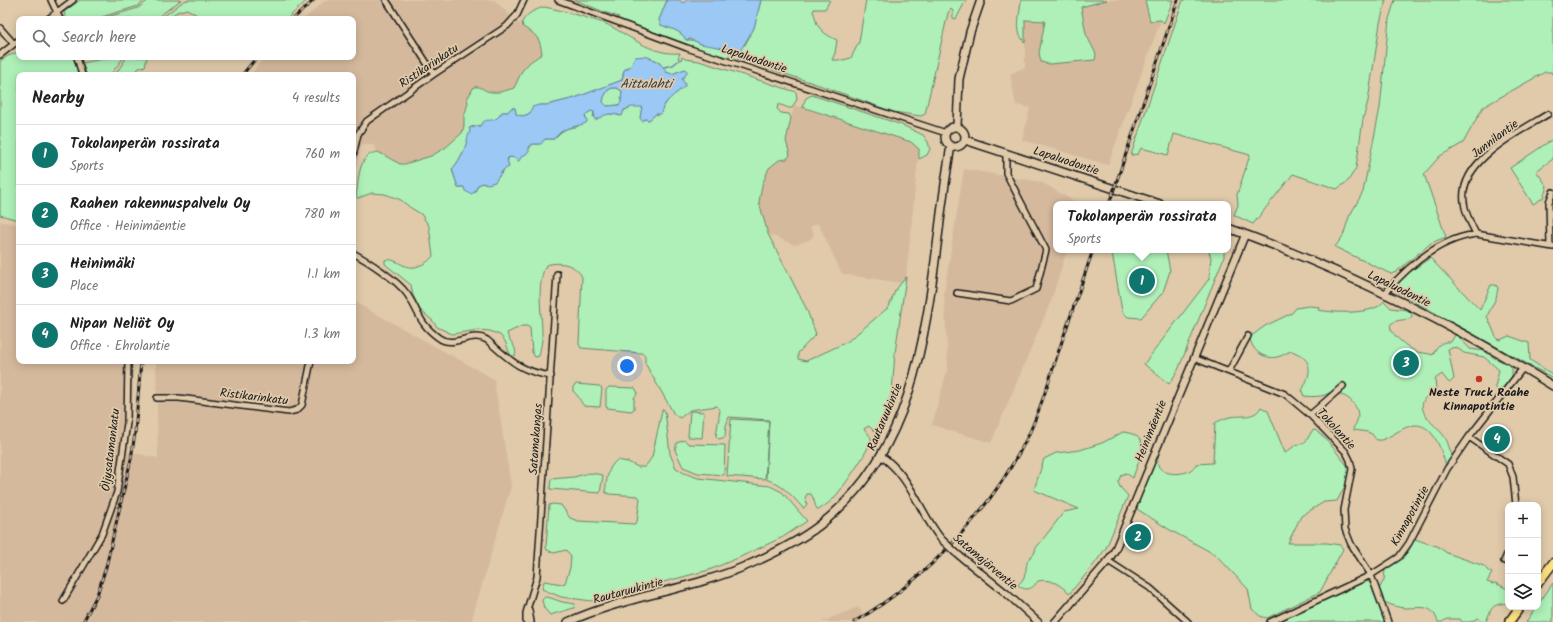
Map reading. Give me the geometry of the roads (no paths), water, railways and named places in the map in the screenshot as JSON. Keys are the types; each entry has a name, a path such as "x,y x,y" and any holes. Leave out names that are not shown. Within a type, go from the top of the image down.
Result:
{"highway":[{"path":"1541,579 1553,563"},
{"path":"1510,622 1518,610"}],"main road":[{"path":"957,126 959,79 970,32 981,0"},
{"path":"957,126 965,133 965,140 961,145 955,147 951,146 945,139 946,133 950,128 957,126"},
{"name":"Lapaluodontie","path":"965,140 1151,201"},
{"name":"Rautaruukintie","path":"568,622 585,614 711,580 747,566 784,548 806,535 836,512 854,494 881,456 889,440 910,388 918,360 932,288 951,146"},
{"name":"Lapaluodontie","path":"1231,229 1317,263 1385,293 1442,323 1553,386"}],"street":[{"path":"51,0 59,16"},
{"path":"52,16 73,0"},
{"path":"386,0 434,74"},
{"name":"Ristikarinkatu","path":"356,138 367,121 512,22 520,11 524,0"},
{"name":"Lapaluodontie","path":"558,0 687,48 946,133"},
{"path":"0,28 14,44 0,55"},
{"path":"78,60 81,72"},
{"name":"Junnilantie","path":"1476,234 1466,211 1464,197 1467,182 1476,165 1482,158 1500,145 1548,114"},
{"path":"957,293 1012,302 1036,289 1046,250 1006,173 1006,153"},
{"path":"1385,293 1394,282 1436,247 1450,241 1476,234 1552,247 1549,202 1553,192"},
{"name":"Heinimäentie","path":"1055,622 1108,561 1114,550 1245,235"},
{"path":"356,255 403,289 423,325 441,340 450,342 470,337 482,338 487,340 517,366 528,371 551,376"},
{"name":"Satamakangas","path":"526,622 526,613 530,605 537,577 557,274"},
{"path":"1229,371 1248,336"},
{"name":"Tokolantie","path":"1194,358 1281,392 1310,414 1344,449 1350,460 1352,469 1344,513 1345,529 1351,544 1371,575 1388,622"},
{"name":"Öljysatamankatu","path":"63,601 102,534 117,492 127,423 128,364"},
{"name":"Ristikarinkatu","path":"158,398 179,398 263,410 293,412 302,405 309,364"},
{"name":"Kinnapotintie","path":"1270,622 1371,575 1390,563 1404,550 1447,469 1523,368"},
{"path":"1310,414 1343,386"},
{"path":"1470,437 1508,464 1512,477 1516,502"},
{"name":"Satamajärventie","path":"881,456 891,462 902,476 932,527 941,539 1006,593 1038,622"},
{"path":"1108,561 1150,588 1188,622"},
{"name":"Satamakangas","path":"530,605 531,622"}],"water":[{"path":"667,0 679,0 683,3 687,0 761,0 754,28 740,51 701,44 690,39 686,40 679,32 661,25 659,20"},
{"name":"Aittalahti","path":"645,56 652,59 660,64 666,72 672,74 685,69 687,71 682,79 685,86 667,102 661,114 656,114 649,120 645,119 642,121 640,118 642,107 632,107 624,110 622,116 608,114 595,120 594,112 591,111 585,115 587,121 586,123 565,129 554,139 545,139 541,144 533,144 529,147 529,152 521,157 519,161 515,158 509,157 507,159 509,167 503,170 495,182 478,185 475,192 471,194 465,191 464,187 458,187 452,169 456,165 465,148 470,131 469,128 480,126 485,121 496,119 502,112 508,112 511,108 515,108 516,114 520,116 525,115 530,113 532,107 575,98 622,80 624,70 631,65 635,57","holes":["617,88 622,91 621,102 619,105 607,106 603,102 604,97 608,90"]}],"waterway":[{"path":"664,67 673,65 679,60"}],"railway":[{"path":"296,16 314,0"},
{"path":"1110,201 1178,0"},
{"path":"244,72 254,60"},
{"path":"854,622 881,605 931,564 976,517 1013,464 1028,436 1040,407 1092,253"},
{"path":"83,622 97,595 106,567 131,459 135,433 141,364"}],"place":[{"name":"Tokolanperän rossirata","path":"1142,281"},
{"name":"Heinimäki","path":"1406,363"},
{"name":"Neste Truck Raahe Kinnapotintie","path":"1479,379"},
{"name":"Nipan Neliöt Oy","path":"1497,439"},
{"name":"Raahen rakennuspalvelu Oy","path":"1138,537"}]}
